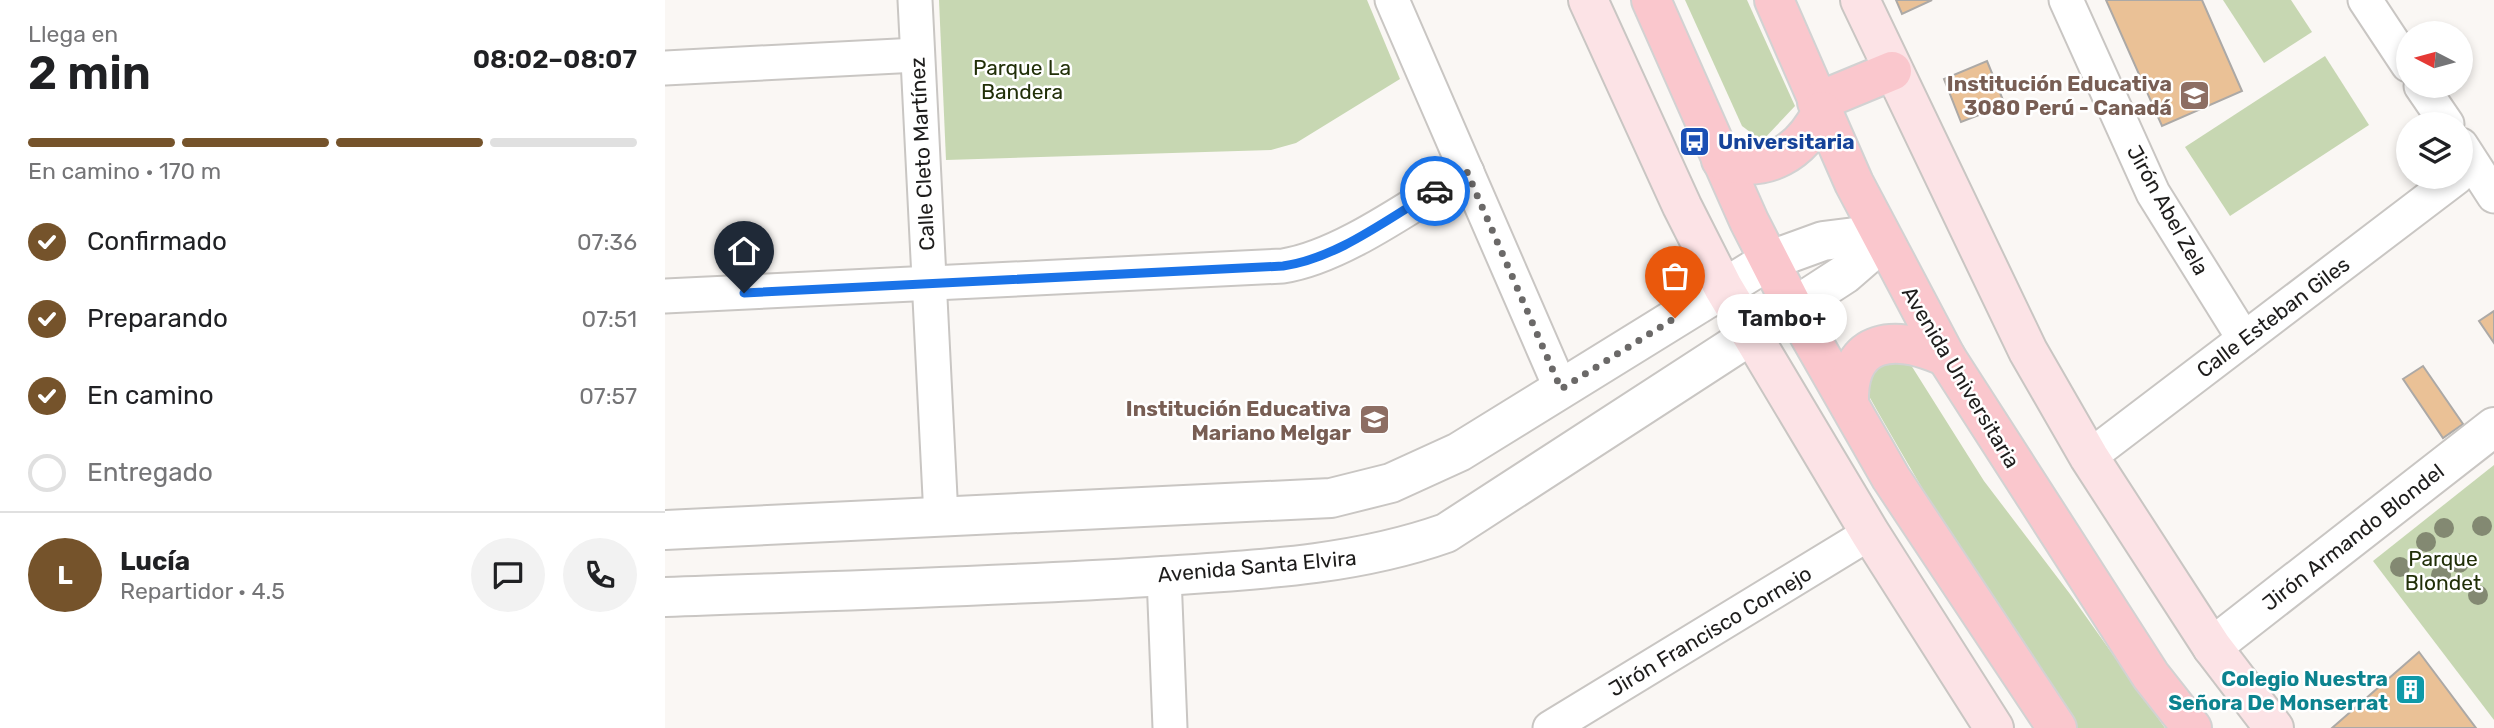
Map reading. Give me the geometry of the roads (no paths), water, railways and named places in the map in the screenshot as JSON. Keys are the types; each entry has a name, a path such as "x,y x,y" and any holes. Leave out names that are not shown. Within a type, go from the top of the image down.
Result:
{"main road":[{"path":"1588,0 1682,206 1723,287 1985,725"},
{"path":"1651,0 1721,160 1768,261 1793,307 1931,540 2057,728"},
{"name":"Avenida Universitaria","path":"1774,0 1881,238 1946,357 2144,664 2192,728"},
{"path":"1860,0 2028,351 2089,457 2212,647 2274,728"},
{"path":"1721,160 1738,166 1755,165 1773,162 1789,154 1803,143 1820,106 1892,71"},
{"path":"1850,403 1849,387 1853,370 1862,357 1875,347 1891,342 1907,342 1946,357"}],"street":[{"name":"Calle Cleto Martínez","path":"915,0 941,517"},
{"path":"1392,0 1561,389"},
{"name":"Jirón Abel Zela","path":"2066,0 2153,193 2244,339"},
{"path":"2365,0 2396,47"},
{"path":"665,68 917,54"},
{"path":"665,296 1306,263 1331,252 1467,172"},
{"path":"2473,175 2494,196"},
{"name":"Calle Esteban Giles","path":"2089,457 2244,339 2433,189"},
{"path":"665,530 1331,498 1391,483 1459,452 1768,261 1822,241 1881,238"},
{"name":"Avenida Santa Elvira","path":"665,597 1164,576 1329,563 1403,548 1446,533 1727,352 1845,274 1881,238"},
{"name":"Jirón Armando Blondel","path":"2212,647 2494,428"},
{"name":"Jirón Francisco Cornejo","path":"1550,728 1870,533"},
{"path":"1164,576 1170,728"}],"place":[{"name":"Institución Educativa 3080 Perú - Canadá","path":"2195,95"},
{"name":"Universitaria","path":"1695,141"},
{"name":"Tambo+","path":"1675,318"},
{"name":"Institución Educativa Mariano Melgar","path":"1374,420"},
{"name":"Colegio Nuestra Señora De Monserrat","path":"2411,690"}],"park label":[{"name":"Parque La Bandera","path":"1022,79"},
{"name":"Parque Blondet","path":"2443,570"}]}
